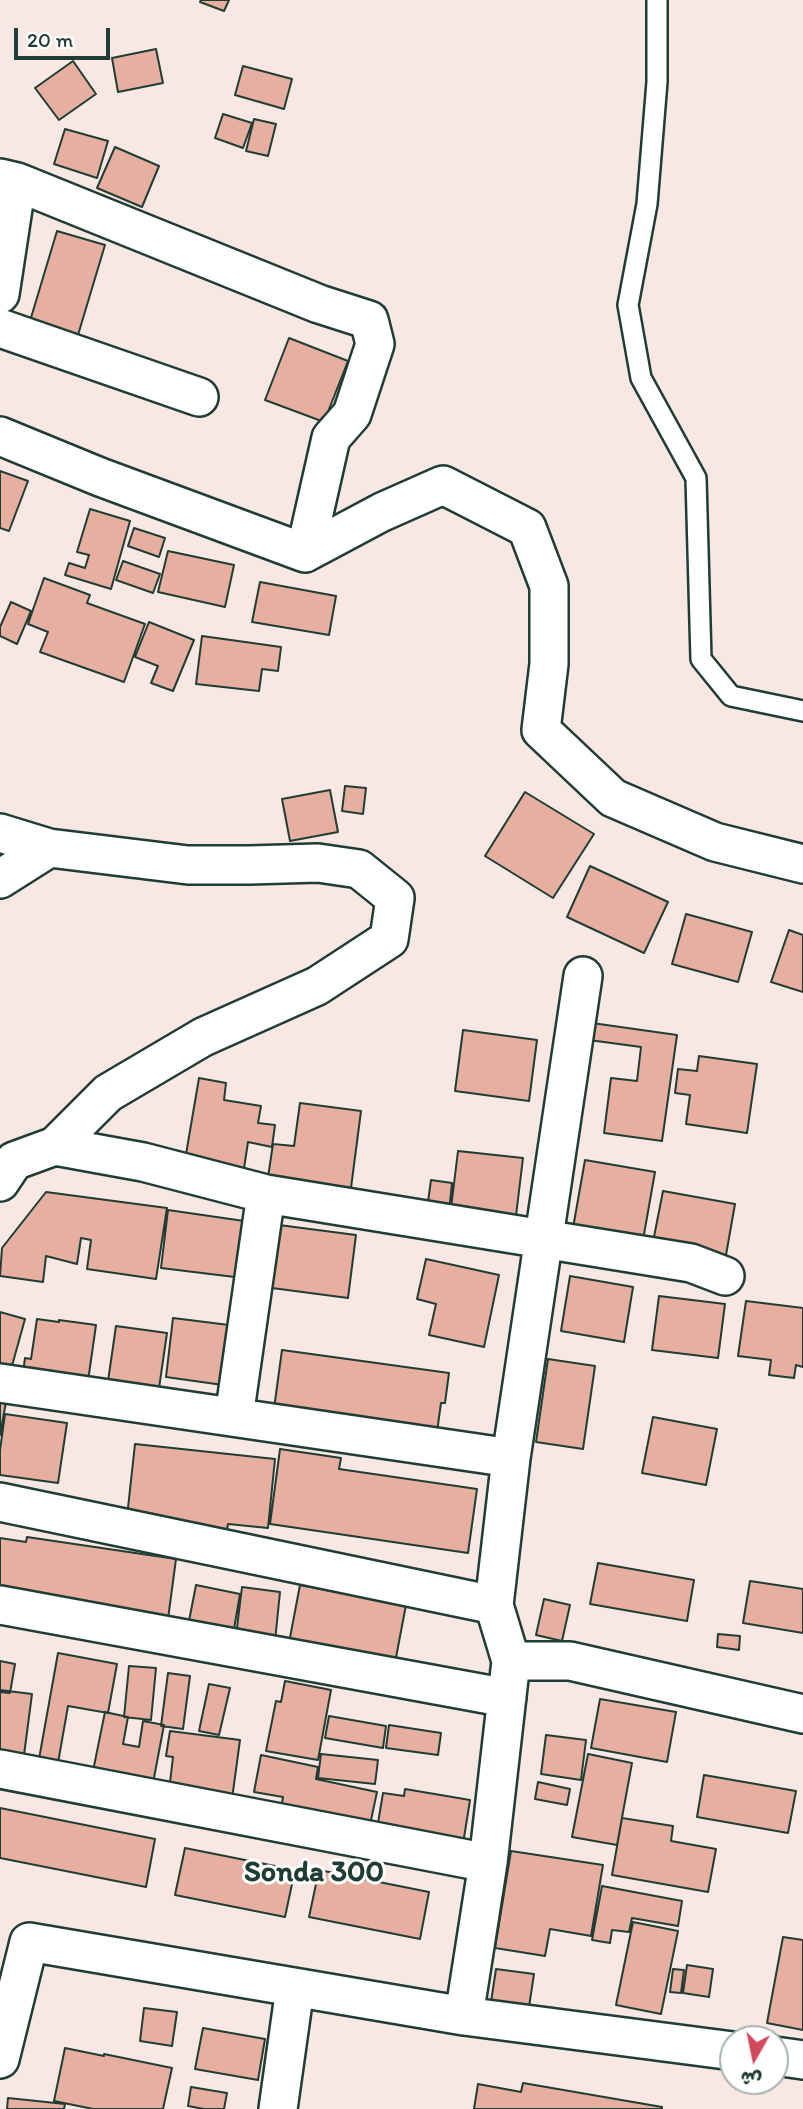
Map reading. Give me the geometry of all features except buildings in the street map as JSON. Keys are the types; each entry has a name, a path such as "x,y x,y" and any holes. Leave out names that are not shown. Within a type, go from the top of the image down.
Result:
{"street":[{"path":"0,293 9,180 319,304 369,320 375,344 352,414 331,438 305,553"},
{"path":"0,328 199,397"},
{"path":"0,436 100,477 305,553 382,512 443,485 527,528 549,586 550,664 541,730 613,799 715,842 803,864"},
{"path":"0,834 49,848 188,865 318,863 359,869 395,898 389,939 317,986 202,1037 108,1093 55,1146 14,1161 0,1182"},
{"path":"0,879 49,848"},
{"path":"464,2015 488,1863 511,1661 494,1605 511,1458 583,976"},
{"path":"55,1146 143,1163 266,1194 691,1263 725,1276"},
{"path":"234,1417 266,1194"},
{"path":"0,1382 511,1458"},
{"path":"0,1502 494,1605"},
{"path":"0,1605 507,1698"},
{"path":"511,1661 570,1661 803,1714"},
{"path":"0,1769 488,1863"},
{"path":"0,2059 29,1942 464,2015 719,2048"},
{"path":"278,2109 295,1988"}],"lane":[{"path":"657,0 657,82 647,204 628,305 641,378 696,478 701,659 731,696 803,711"}],"district":[{"name":"Sonda 300","path":"314,1873"}]}
